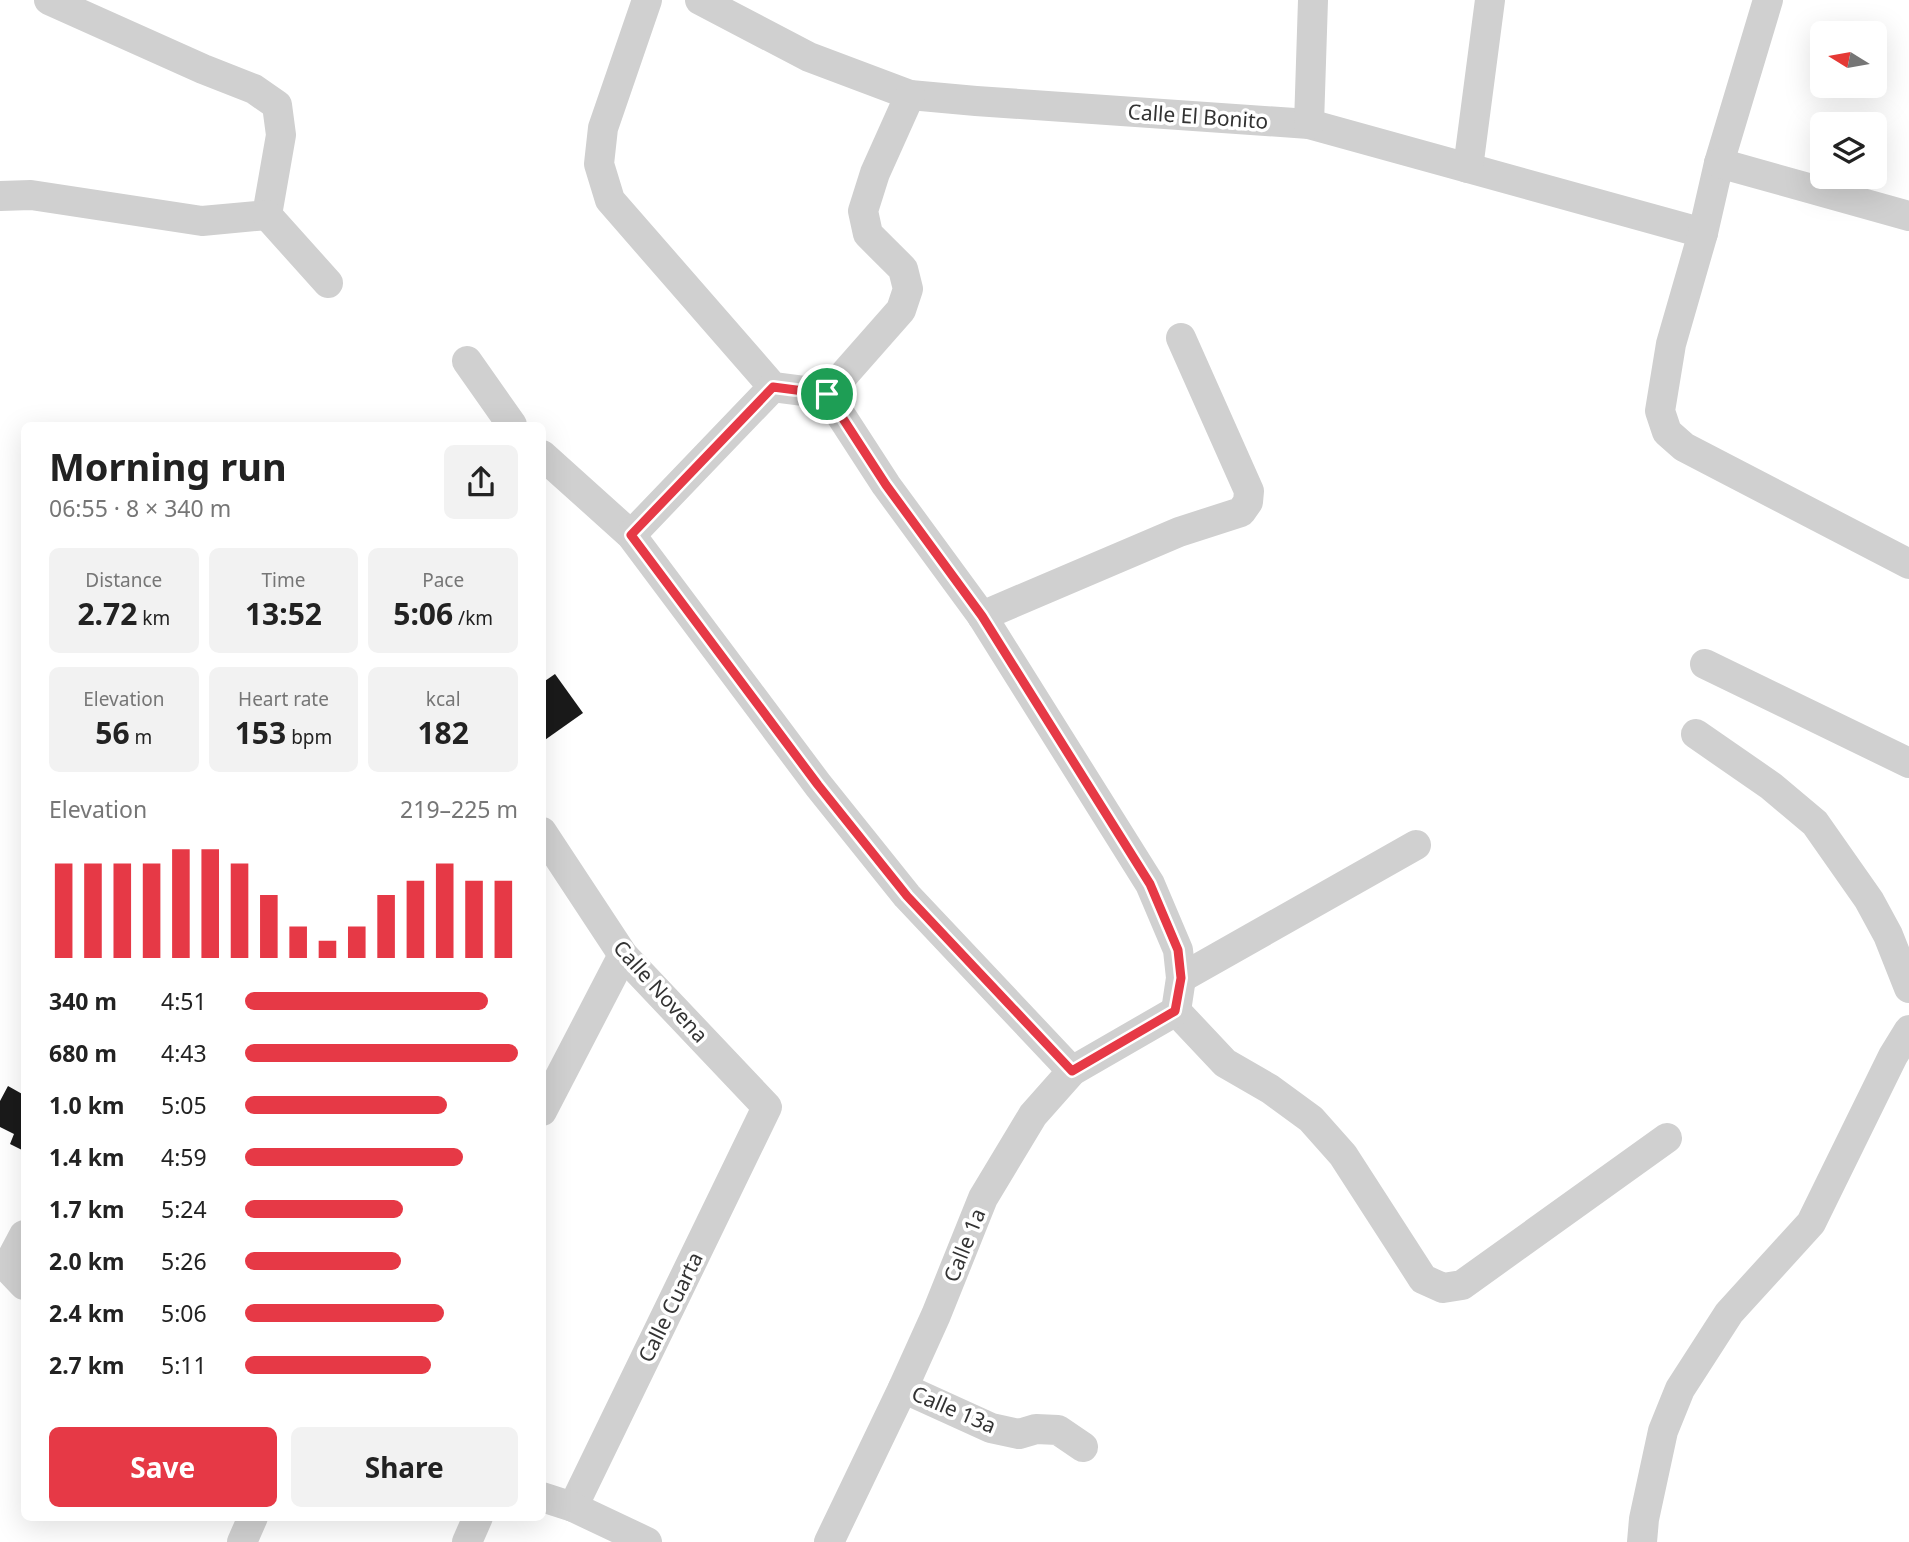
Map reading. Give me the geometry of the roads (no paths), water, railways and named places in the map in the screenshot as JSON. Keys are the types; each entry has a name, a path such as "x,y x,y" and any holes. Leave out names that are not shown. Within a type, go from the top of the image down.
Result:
{"street":[{"path":"49,0 254,89 277,106 281,135 267,215"},
{"path":"647,0 603,128 599,164 610,200 773,387 827,394 886,485 982,616 1150,884 1178,950 1181,978 1175,1011 1225,1063 1270,1089 1311,1119 1343,1155 1423,1279 1443,1288 1462,1285 1667,1138"},
{"name":"Calle El Bonito","path":"700,0 809,57 910,95 1309,124 1703,233"},
{"path":"1309,124 1313,0"},
{"path":"1468,168 1490,0"},
{"path":"1769,0 1719,163 1703,233 1671,344 1660,411 1667,432 1684,447 1909,564"},
{"path":"827,394 901,310 908,289 903,269 868,234 863,211 875,173 910,95"},
{"path":"1719,163 1909,216"},
{"path":"0,197 31,195 202,221 267,215"},
{"path":"267,215 328,283"},
{"path":"982,616 1179,532 1241,512 1248,502 1249,491 1181,338"},
{"path":"467,361 510,422"},
{"path":"631,535 773,387"},
{"path":"546,459 631,535 818,785 907,896 1072,1071"},
{"path":"1705,664 1909,763"},
{"path":"1696,734 1771,786 1815,823 1869,900 1888,935 1909,988"},
{"name":"Calle Novena","path":"546,838 623,955 767,1107"},
{"path":"1181,978 1416,845"},
{"path":"546,1103 623,955"},
{"name":"Calle 1a","path":"829,1542 904,1388 983,1198 1033,1115 1072,1071 1175,1011"},
{"path":"1642,1542 1644,1519 1663,1431 1680,1389 1729,1313 1811,1223 1893,1056 1909,1030"},
{"name":"Calle Cuarta","path":"573,1507 767,1107"},
{"path":"16,1276 21,1250"},
{"name":"Calle 13a","path":"904,1388 991,1428 1019,1434 1036,1429 1058,1430 1083,1447"},
{"path":"546,1498 573,1507 648,1542"},
{"path":"242,1542 251,1521"},
{"path":"467,1542 476,1521"}]}
